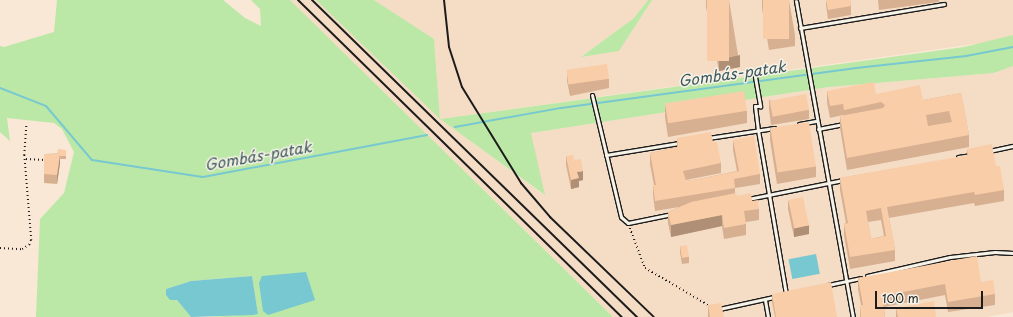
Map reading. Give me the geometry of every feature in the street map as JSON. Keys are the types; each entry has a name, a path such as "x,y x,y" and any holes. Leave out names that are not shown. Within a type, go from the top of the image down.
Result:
{"lane":[{"path":"796,1 816,121 848,281 853,317"},
{"path":"800,28 944,4"},
{"path":"754,71 760,106 755,106 758,130 786,293"},
{"path":"592,95 620,217 628,223 680,212"},
{"path":"794,124 816,121"},
{"path":"818,130 849,123"},
{"path":"705,139 780,127"},
{"path":"606,155 682,143"},
{"path":"982,152 1013,146"},
{"path":"951,158 974,154"},
{"path":"740,200 851,178"},
{"path":"825,285 950,257 995,252 1013,253"},
{"path":"715,309 765,300 794,292"},
{"path":"765,300 768,317"}],"path":[{"path":"0,249 22,249 29,245 31,240 26,159 26,126"},
{"path":"26,159 47,160"},
{"path":"628,223 645,268 715,309"}],"shaded area":[{"path":"290,0 316,0 440,118 434,39 374,0 648,0 634,18 582,56 619,51 652,0 1013,0 1013,35 995,41 440,119 544,195 531,133 829,87 994,73 1013,66 1013,312 987,317 613,317"}],"green space":[{"path":"57,0 223,0 245,18 261,26 260,9 251,0 290,0 613,317 209,317 258,314 252,276 191,281 166,289 170,300 177,300 191,317 36,317 40,219 64,193 74,152 62,129 54,123 7,118 10,141 0,132 0,46 4,47 54,32"},
{"path":"316,0 374,0 434,39 440,119"},
{"path":"648,0 652,0 619,51 581,57 634,18"},
{"path":"1013,35 1013,66 994,73 829,87 531,133 545,195 440,119 964,47"}],"water":[{"path":"816,254 820,274 792,279 789,259"},
{"path":"306,272 315,300 268,315 263,311 259,283 262,276"},
{"path":"252,276 258,314 191,317 177,300 170,300 166,295 166,289 191,281"}],"building":[{"path":"707,0 729,0 729,61 707,61"},
{"path":"763,0 789,0 789,39 763,39"},
{"path":"826,0 850,0 851,6 828,10"},
{"path":"607,64 609,79 568,85 566,70"},
{"path":"874,82 876,94 920,85 923,100 961,93 969,135 847,158 840,116 883,108 885,105 881,102 844,110 843,104 830,106 827,91","holes":["949,111 952,122 928,126 926,115"]},
{"path":"744,91 747,111 668,123 665,104"},
{"path":"806,94 809,110 773,117 770,101"},
{"path":"809,122 816,166 778,173 770,128"},
{"path":"711,132 713,142 717,142 721,163 683,171 686,181 739,171 733,140 754,136 760,174 734,179 735,188 655,201 653,185 656,185 650,153 678,147 677,138"},
{"path":"992,144 996,166 1000,166 1004,190 975,195 974,192 887,207 895,250 850,257 844,224 848,223 840,178 968,155 967,149","holes":["881,208 886,236 871,239 866,211"]},
{"path":"58,149 66,150 66,156 60,156 60,154 57,154"},
{"path":"44,154 60,154 57,175 44,174"},
{"path":"573,155 574,160 581,159 583,171 577,172 579,178 571,180 566,156"},
{"path":"736,193 737,196 751,193 752,201 758,200 759,209 744,211 746,224 724,228 722,215 671,225 668,212 691,202"},
{"path":"803,197 809,225 794,228 788,200"},
{"path":"687,245 689,257 682,258 680,246"},
{"path":"977,256 981,282 993,280 995,294 948,302 945,284 882,296 885,317 861,317 860,305 863,305 858,278"},
{"path":"831,282 837,317 776,317 772,294"},
{"path":"934,301 936,317 898,317 896,308"},
{"path":"721,303 724,317 710,317 708,305"}],"waterway":[{"name":"Gombás-patak","path":"455,127 561,108 856,68 966,56 1013,47"},
{"name":"Gombás-patak","path":"0,88 46,106 92,160 203,177 427,135"}],"railway":[{"path":"298,0 622,317"},
{"path":"312,0 637,317"},
{"path":"444,0 449,47 462,87 521,183 550,217 654,317"}]}
